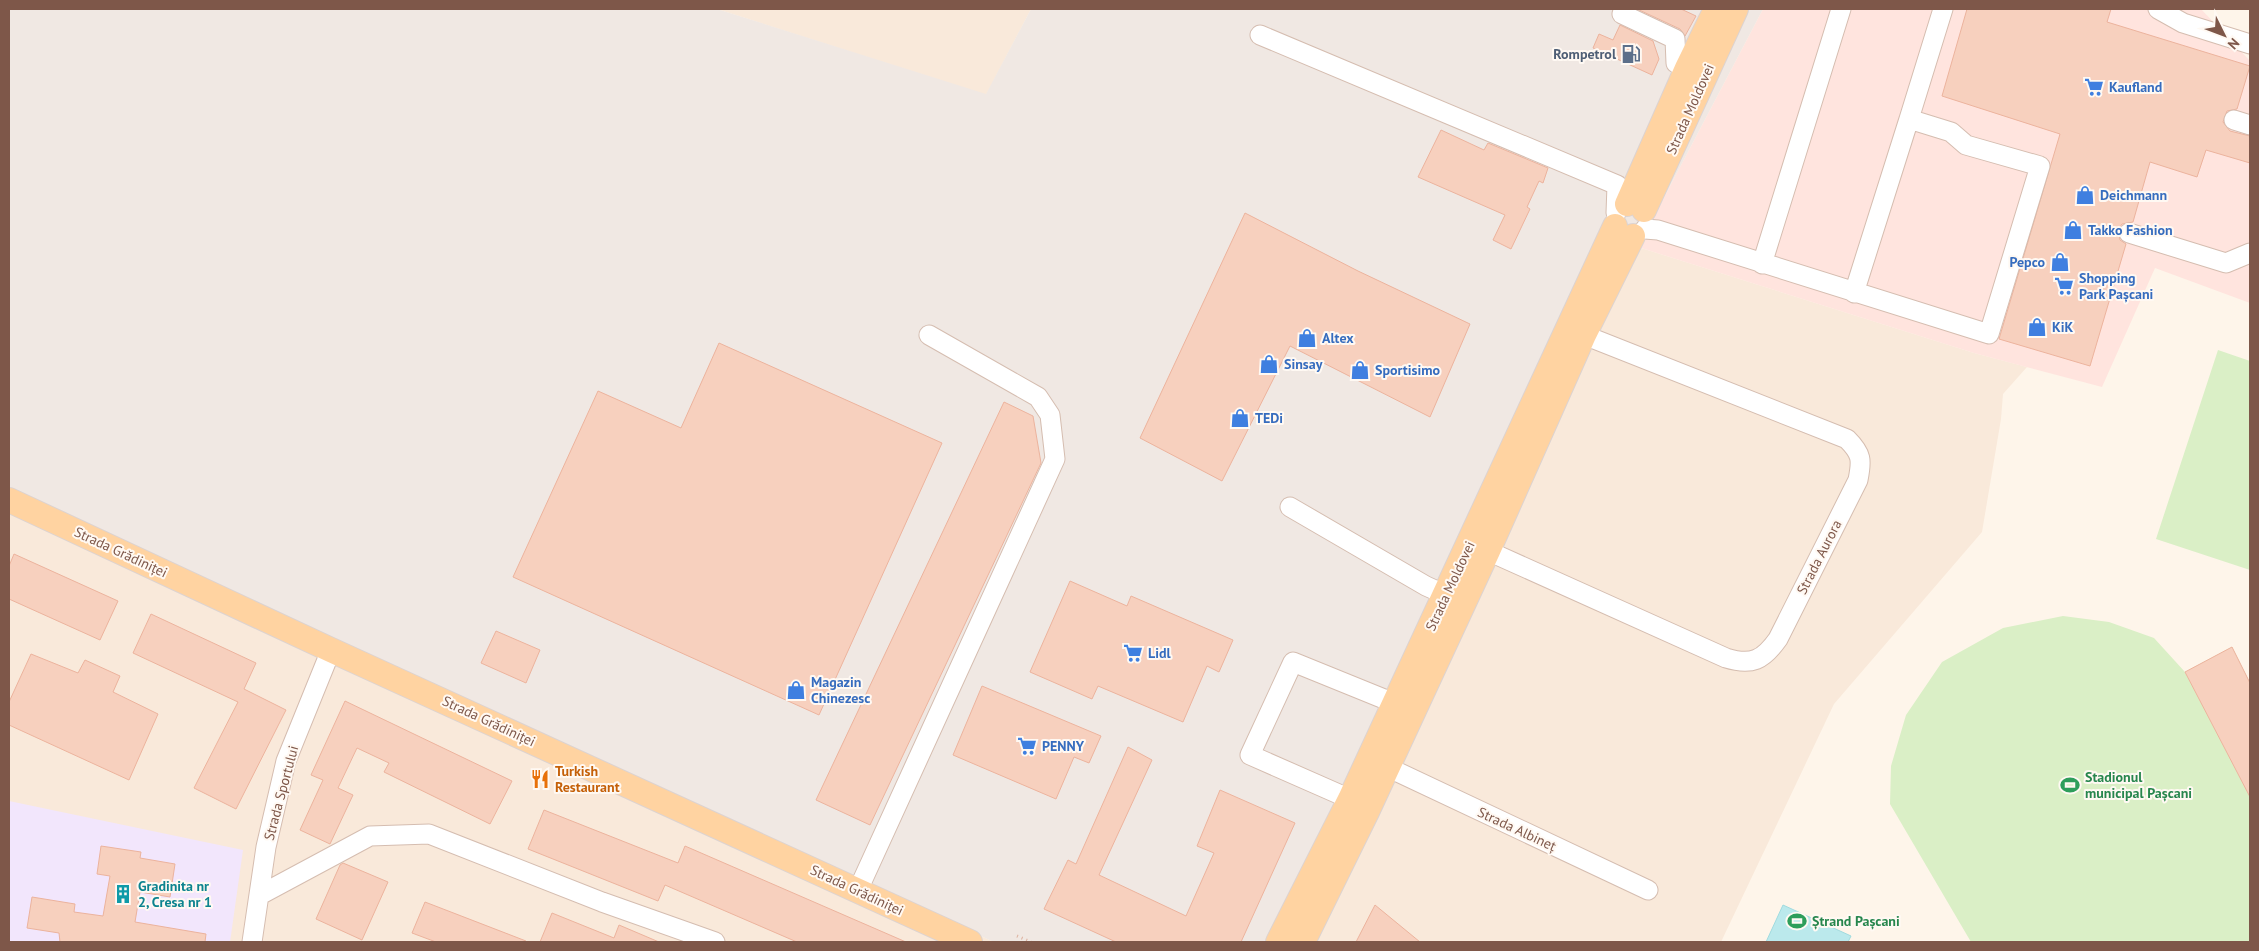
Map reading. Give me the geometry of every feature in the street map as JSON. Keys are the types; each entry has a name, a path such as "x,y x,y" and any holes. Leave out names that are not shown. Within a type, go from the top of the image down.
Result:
{"main road":[{"name":"Strada Moldovei","path":"1303,942 1388,768 1488,551 1584,335 1634,217 1687,68 1716,9"},
{"name":"Strada Moldovei","path":"1278,942 1350,799 1446,595 1736,9"},
{"name":"Strada Grădiniței","path":"9,500 970,942"}],"street":[{"path":"1624,9 1622,14 1675,39 1676,63 1687,68"},
{"path":"1762,264 1841,9"},
{"path":"1854,293 1944,9"},
{"path":"2158,9 2183,23 2250,44"},
{"path":"1260,35 1634,217 1762,264 1989,334 2040,166 1966,145 1951,132 1909,120"},
{"path":"2129,233 2226,263 2250,253"},
{"path":"858,890 1055,459 1050,416 1038,397 928,335"},
{"name":"Strada Aurora","path":"1488,551 1726,658 1740,662 1756,660 1768,653 1778,638 1858,480 1861,464 1857,450 1847,439 1584,335"},
{"path":"1290,507 1446,595"},
{"name":"Strada Sportului","path":"252,942 266,847 286,761 332,650"},
{"path":"1350,799 1250,755 1293,662 1394,703"},
{"name":"Strada Albineț","path":"1388,768 1648,890"},
{"path":"260,895 370,836 429,834 602,902 715,942"}],"path":[{"path":"1017,936 1031,942"}],"shaded area":[{"path":"9,9 717,9 986,94 1031,9 1763,9 1638,247 1296,942 994,942 675,797 9,488"},
{"path":"717,9 1031,9 986,95"},
{"path":"1763,9 2201,9 2250,61 2250,303 2155,268 2102,387 1974,353 1638,247"},
{"path":"1638,247 1974,353 2027,367 2003,394 2001,419 1982,532 1834,704 1721,942 1296,942"},
{"path":"9,488 675,797 994,942 9,942"},
{"path":"9,801 243,850 230,942 9,942"}],"green space":[{"path":"2218,350 2250,361 2250,570 2156,539"},
{"name":"Stadionul municipal Pașcani","path":"2063,616 2109,622 2154,638 2185,672 2232,647 2250,683 2250,942 1971,942 1890,804 1891,766 1906,715 1942,662 2003,628"}],"water":[{"name":"Ștrand Pașcani","path":"1783,905 1851,936 1848,942 1766,942"}],"building":[{"path":"1637,9 1681,9 1696,16 1685,36 1680,29"},
{"name":"Kaufland","path":"1967,9 2111,9 2107,22 2250,66 2237,109 2227,111 2223,122 2230,131 2250,136 2250,163 2206,150 2197,177 2150,162 2133,222 2122,224 2118,230 2120,240 2126,244 2090,366 1999,339 2060,134 1942,96"},
{"name":"Rompetrol","path":"1620,25 1653,41 1659,59 1652,75 1593,48 1599,34 1613,40"},
{"path":"1441,130 1484,150 1488,143 1548,168 1543,183 1539,181 1527,207 1530,209 1511,249 1493,240 1505,215 1418,177"},
{"path":"1245,213 1358,271 1470,324 1430,417 1290,346 1222,481 1140,438"},
{"path":"719,343 942,443 819,715 513,577 598,391 681,428"},
{"path":"1004,402 1033,416 1041,463 870,825 816,800"},
{"path":"14,554 118,601 100,640 9,599 9,566"},
{"name":"Lidl","path":"1070,581 1127,606 1131,596 1233,640 1219,672 1207,666 1183,722 1098,686 1092,699 1030,672"},
{"path":"151,614 256,663 244,689 286,710 236,809 194,788 238,702 133,653"},
{"path":"496,631 540,650 526,683 481,663"},
{"path":"2232,647 2250,683 2250,797 2185,672"},
{"path":"31,654 78,673 85,660 120,676 113,692 158,714 129,780 9,725 9,702"},
{"name":"PENNY","path":"982,686 1101,736 1089,763 1074,757 1056,799 953,755"},
{"path":"345,701 512,781 490,824 384,772 389,763 357,748 338,788 353,795 330,844 300,830 323,780 311,775"},
{"path":"1128,747 1152,760 1099,875 1186,916 1214,853 1197,846 1220,790 1295,823 1241,942 1116,942 1044,909 1068,860 1076,864"},
{"path":"544,810 678,863 685,846 906,942 797,942 665,885 658,901 528,849"},
{"name":"Gradinita nr 2, Cresa nr 1","path":"101,846 141,852 140,858 175,864 170,897 140,892 135,922 206,934 205,942 60,942 59,933 27,928 32,897 75,904 74,912 103,916 110,876 97,874"},
{"path":"343,863 388,882 362,940 316,919 340,865"},
{"path":"425,902 526,941 436,942 412,933"},
{"path":"1375,905 1420,942 1356,942"},
{"path":"552,913 614,938 619,925 659,942 540,942"}],"place":[{"name":"Rompetrol","path":"1631,54"},
{"name":"Kaufland","path":"2094,87"},
{"name":"Deichmann","path":"2085,195"},
{"name":"Takko Fashion","path":"2073,230"},
{"name":"Pepco","path":"2060,262"},
{"name":"Shopping Park Pașcani","path":"2064,286"},
{"name":"KiK","path":"2037,327"},
{"name":"Altex","path":"1307,338"},
{"name":"Sinsay","path":"1269,364"},
{"name":"Sportisimo","path":"1360,370"},
{"name":"TEDi","path":"1240,418"},
{"name":"Lidl","path":"1133,653"},
{"name":"Magazin Chinezesc","path":"796,690"},
{"name":"PENNY","path":"1027,746"},
{"name":"Turkish Restaurant","path":"540,779"},
{"name":"Stadionul municipal Pașcani","path":"2070,785"},
{"name":"Gradinita nr 2, Cresa nr 1","path":"123,894"},
{"name":"Ștrand Pașcani","path":"1797,921"}]}
